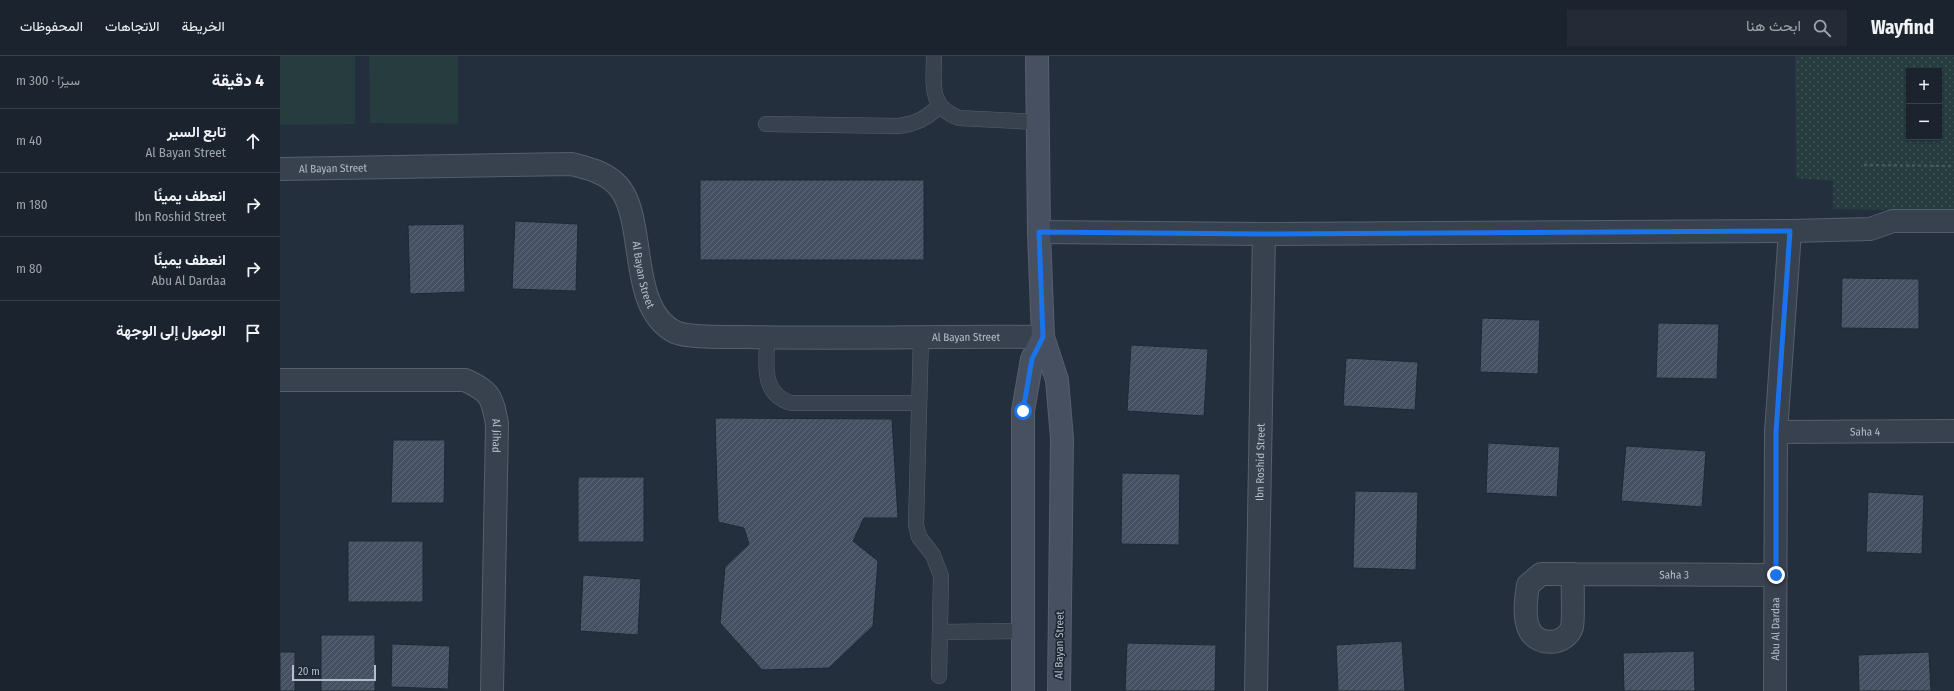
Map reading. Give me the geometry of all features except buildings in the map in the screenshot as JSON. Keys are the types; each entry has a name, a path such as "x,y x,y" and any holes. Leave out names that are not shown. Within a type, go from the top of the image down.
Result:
{"street":[{"name":"Al Bayan Street","path":"1037,56 1039,232 1043,337 1057,380 1062,438 1058,691"},
{"name":"Al Bayan Street","path":"280,169 572,164 597,170 614,182 625,195 631,214 642,275 649,302 659,320 676,332 702,336 767,338 921,336 1043,337"},
{"path":"1870,229 1894,221 1954,221"},
{"path":"1039,232 1264,234 1790,231 1870,229 1894,235 1954,236"},
{"name":"Abu Al Dardaa","path":"1775,691 1776,432 1790,231"},
{"name":"Ibn Roshid Street","path":"1256,691 1264,234"},
{"name":"Al Bayan Street","path":"1024,691 1023,411 1032,359 1043,337"},
{"name":"Al Jihad","path":"280,380 465,380 482,388 492,402 497,424 492,691"},
{"name":"Saha 4","path":"1776,432 1954,431"},
{"name":"Saha 3","path":"1573,574 1776,575"}],"lane":[{"path":"934,56 935,96 939,106 948,114 959,118 1037,122"},
{"path":"766,124 910,125 921,121 939,106"},
{"path":"921,336 916,525 919,537 933,555 941,576 939,676"},
{"path":"767,338 768,382 770,390 783,401 791,403 920,403"},
{"path":"940,632 1023,631"}],"path":[{"path":"1864,165 1954,166"}],"green space":[{"path":"280,56 355,56 355,124 280,125"},
{"path":"369,56 458,56 458,124 370,123"},
{"path":"1795,56 1954,56 1954,211 1833,209 1833,181 1796,178"}],"route":[{"path":"1023,411 1026,385 1032,359 1043,337 1039,232 1264,234 1790,231 1776,432 1776,575"}]}
